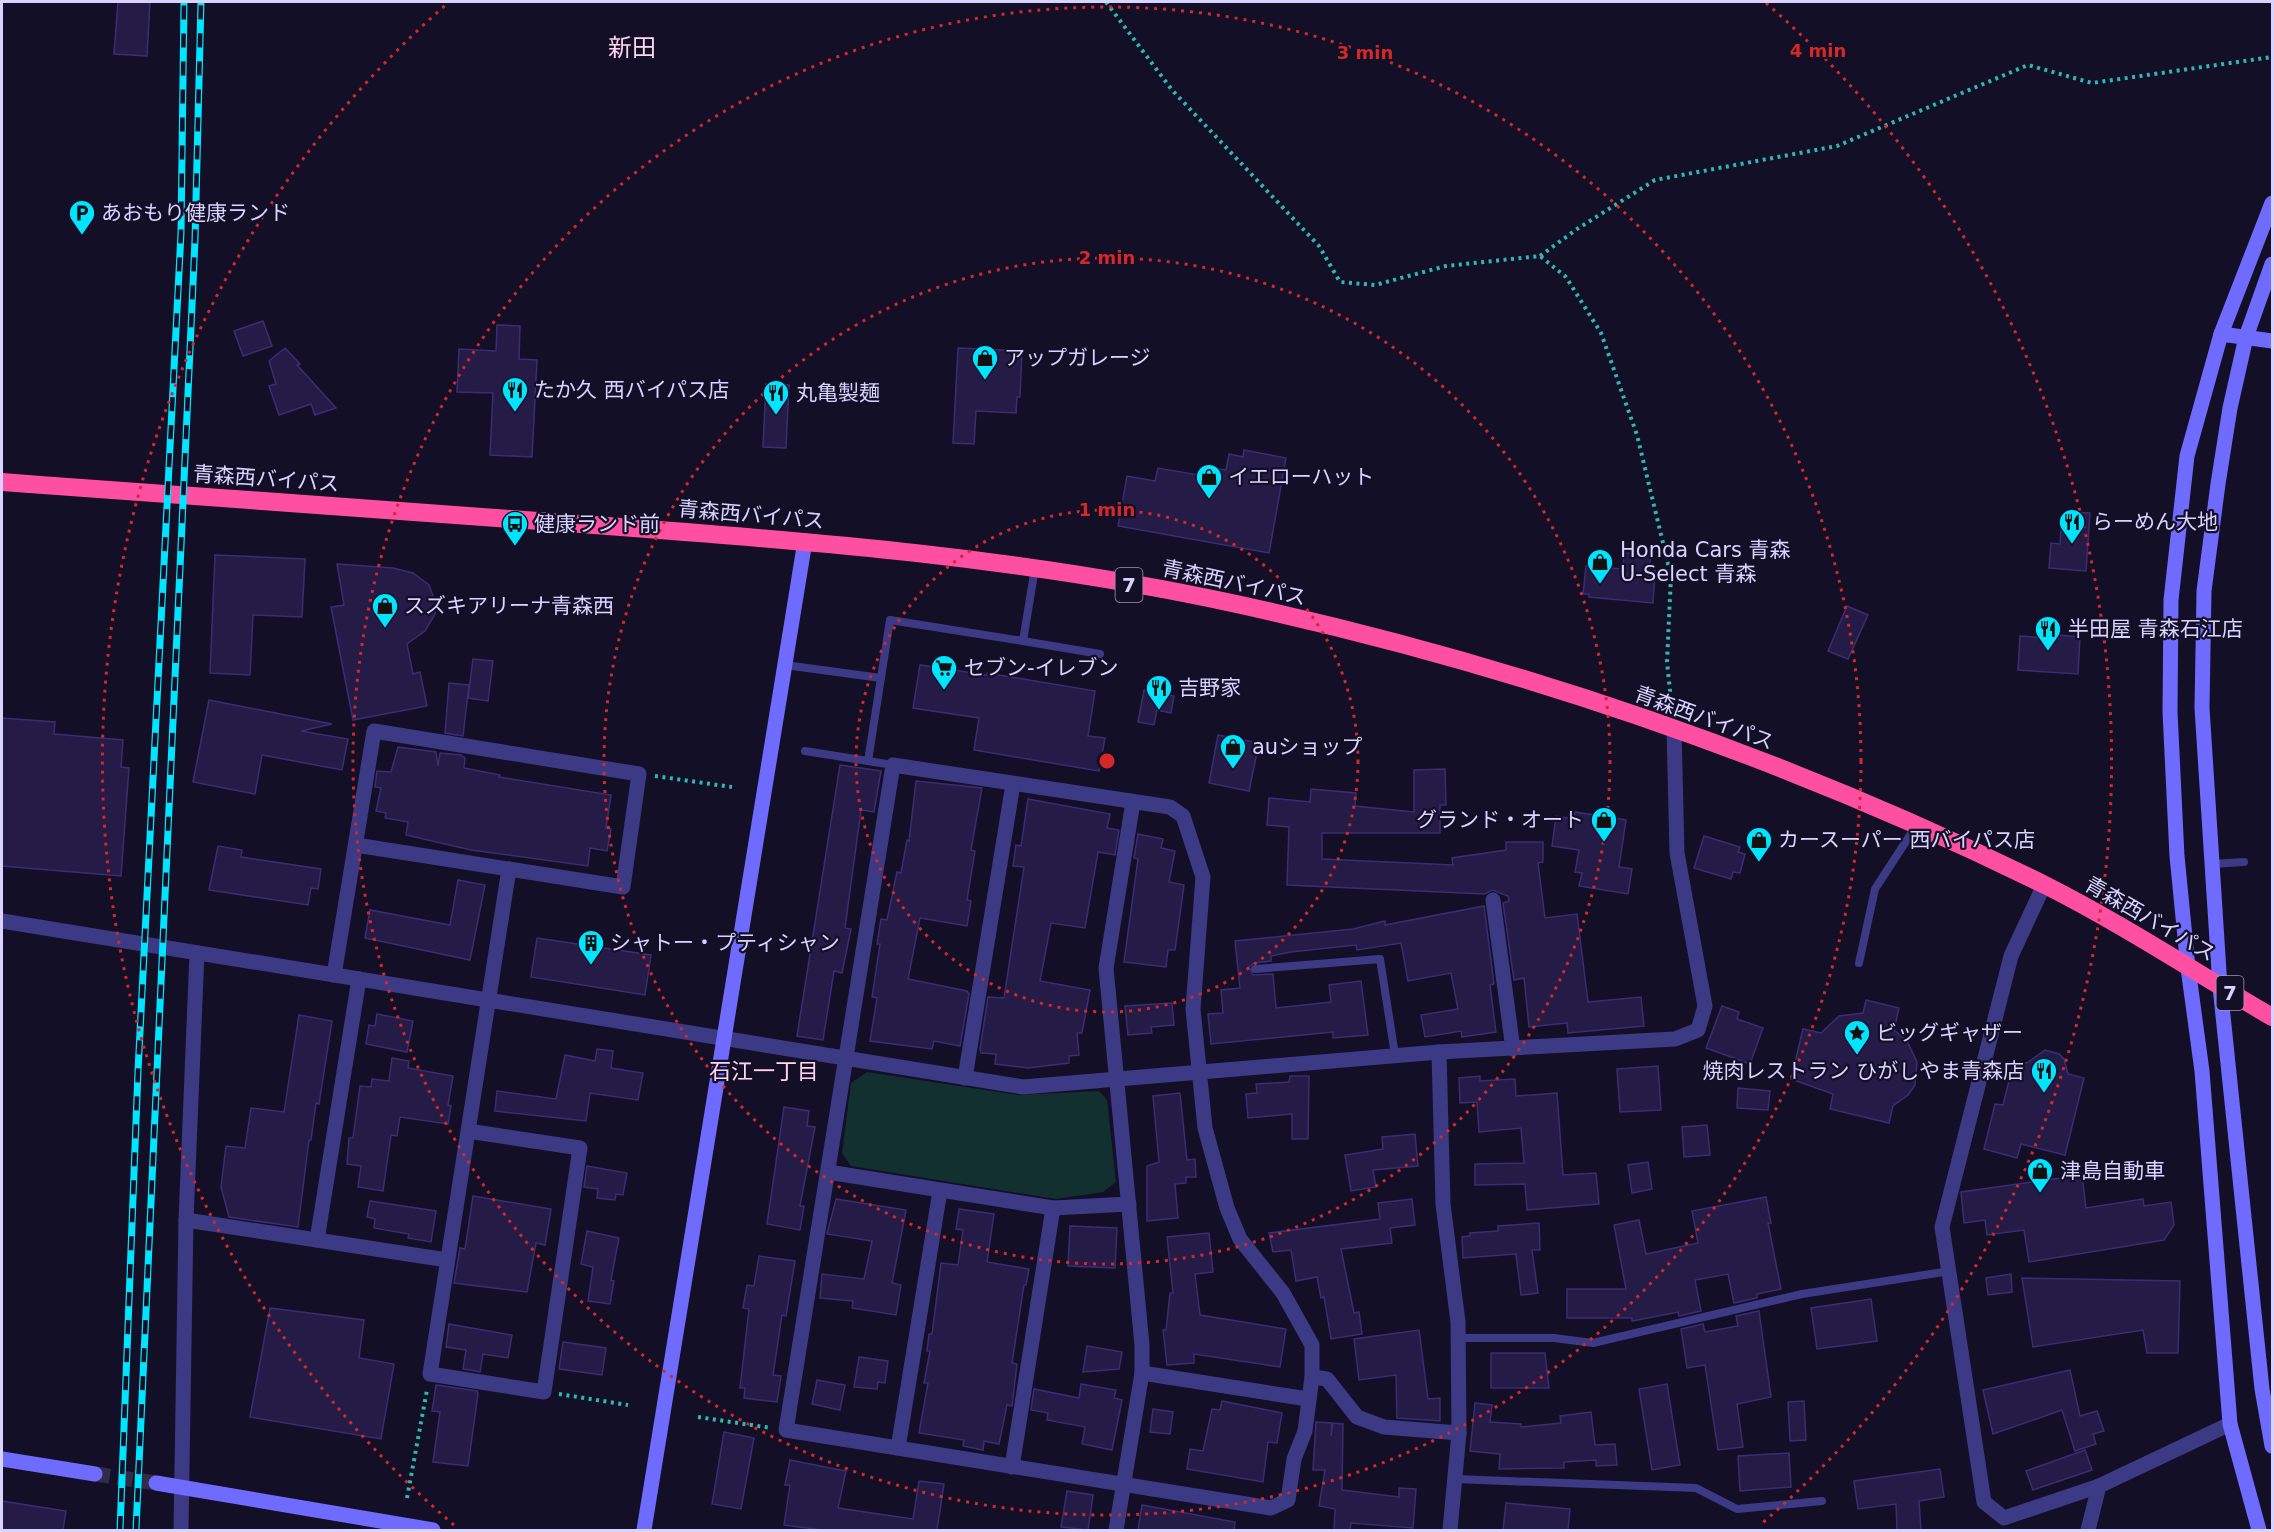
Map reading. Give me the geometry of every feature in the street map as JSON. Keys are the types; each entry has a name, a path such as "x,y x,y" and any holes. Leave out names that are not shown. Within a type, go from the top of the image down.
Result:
{"highway":[{"name":"青森西バイパス","path":"2,482 805,541 1035,568 1237,604 1426,649 1674,728 1916,826 2044,885 2272,1017"}],"street":[{"path":"2259,1530 2230,1424 2202,1071 2188,968 2177,856 2170,712 2171,600 2187,456 2221,334 2272,203"},
{"path":"2272,264 2246,338 2230,408 2204,591 2202,708 2220,987 2267,1385 2272,1446"},
{"path":"2221,334 2272,341"},
{"path":"644,1530 805,541"},
{"path":"2,921 723,1038 845,1060 1023,1087 1395,1055 1675,1039 1698,1030 1705,1006 1677,853 1674,728"},
{"path":"334,975 374,731 639,774 623,887 356,844"},
{"path":"893,765 1170,807 1183,816 1203,877 1193,1009 1205,1128 1227,1208 1240,1239 1283,1293 1302,1322 1312,1345 1305,1431 1294,1459 1288,1500 1271,1508 786,1430 893,765"},
{"path":"965,1078 1013,784"},
{"path":"1116,1530 1142,1373 1129,1204 1106,968 1133,802"},
{"path":"468,1131 580,1148 544,1392 430,1374 447,1260 509,869"},
{"path":"2044,885 2011,956 1942,1227 1984,1502 2004,1518 2099,1486 2230,1424"},
{"path":"1493,900 1514,1049"},
{"path":"181,1530 186,1220 197,953"},
{"path":"317,1240 359,979"},
{"path":"1439,1052 1443,1204 1458,1338 1459,1433 1450,1530"},
{"path":"828,1172 1053,1208 1129,1204"},
{"path":"898,1448 940,1191"},
{"path":"1012,1467 1053,1208"},
{"path":"186,1220 447,1260"},
{"path":"1142,1373 1308,1399"},
{"path":"1311,1377 1327,1379 1357,1418 1384,1427 1459,1433"},
{"path":"2,1459 94,1474"},
{"path":"156,1483 402,1528 433,1530"},
{"path":"2088,1530 2099,1486"}],"lane":[{"path":"1023,641 1035,568"},
{"path":"868,761 890,620 1100,654"},
{"path":"785,665 881,678"},
{"path":"805,751 893,765"},
{"path":"1859,963 1875,889 1916,826"},
{"path":"2212,864 2244,862"},
{"path":"1255,969 1380,959 1395,1055"},
{"path":"1458,1338 1554,1338 1593,1343 1802,1294 1950,1271"},
{"path":"1455,1479 1696,1488 1737,1509 1822,1501"}],"path":[{"path":"1106,2 1172,90 1319,246 1340,282 1375,285 1446,266 1540,256 1577,229 1655,180 1837,146 2028,65 2092,83 2272,57"},
{"path":"1540,256 1566,277 1601,333 1637,435 1671,576 1667,662 1674,728"},
{"path":"639,774 732,787"},
{"path":"407,1498 430,1374"},
{"path":"544,1392 628,1405"},
{"path":"698,1417 786,1430"}],"green space":[{"path":"867,1072 1018,1095 1099,1091 1107,1100 1116,1182 1103,1192 1056,1199 851,1166 842,1153 851,1083"}],"building":[{"path":"118,2 150,2 147,56 114,54"},
{"path":"263,321 272,346 243,356 234,331"},
{"path":"497,325 520,326 519,359 537,360 532,457 490,455 493,393 457,392 459,349 496,351"},
{"path":"285,348 300,364 297,365 336,408 315,415 311,404 279,415 269,386 276,384 269,361"},
{"path":"958,348 1022,351 1020,397 1017,397 1016,413 976,411 974,444 953,443"},
{"path":"766,384 789,385 786,448 763,447"},
{"path":"1244,450 1286,458 1269,553 1118,526 1127,476 1155,481 1158,468 1210,477 1212,468 1226,470 1229,454 1243,457"},
{"path":"2071,512 2090,513 2086,571 2049,568 2051,543 2060,544 2061,528"},
{"path":"1624,553 1651,555 1649,570 1655,571 1653,603 1589,597 1589,594 1583,594 1586,566 1623,569"},
{"path":"215,555 305,559 302,617 253,615 250,675 210,673"},
{"path":"337,564 393,568 413,573 429,585 436,604 435,614 425,631 407,644 413,674 420,672 427,706 353,720 331,607 344,605"},
{"path":"1847,606 1868,615 1848,659 1828,651"},
{"path":"2058,635 2080,637 2078,674 2018,670 2020,636 2058,639"},
{"path":"473,659 493,661 488,701 468,698"},
{"path":"920,665 986,675 987,673 1095,691 1088,736 1105,738 1099,771 974,750 979,718 913,708"},
{"path":"449,683 469,685 463,736 445,733"},
{"path":"1144,690 1174,696 1171,713 1157,710 1154,725 1138,722"},
{"path":"209,700 332,724 301,731 348,739 342,770 262,755 255,794 193,782"},
{"path":"2,718 55,722 54,734 123,740 121,767 129,768 121,876 2,866"},
{"path":"1218,735 1259,743 1249,791 1209,783"},
{"path":"398,747 436,752 438,766 440,753 461,755 465,758 464,768 500,775 499,777 611,795 606,828 611,829 607,851 590,848 588,866 471,850 406,835 408,822 385,818 386,813 376,811 381,788 375,787 377,771 391,772"},
{"path":"840,765 881,771 874,812 861,810 845,928 851,929 842,973 834,971 823,1040 797,1036"},
{"path":"1445,769 1446,805 1440,805 1440,833 1322,833 1322,859 1453,865 1452,858 1506,850 1506,842 1543,842 1543,862 1538,863 1545,918 1577,914 1588,1002 1641,997 1644,1026 1568,1033 1567,1023 1529,1027 1524,978 1514,980 1503,903 1509,901 1508,896 1492,890 1485,894 1287,885 1289,827 1267,825 1269,798 1310,802 1311,789 1356,793 1355,806 1414,812 1414,770"},
{"path":"916,781 982,788 971,850 975,851 967,900 971,901 967,926 920,918 908,979 967,991 969,994 960,1046 934,1041 932,1049 870,1041 877,998 872,997 880,944 877,944 881,919 887,920 897,872 901,873 907,840 909,841"},
{"path":"1028,799 1110,814 1107,828 1119,830 1115,855 1098,852 1085,928 1051,923 1040,981 1090,990 1082,1033 1077,1033 1079,1055 1069,1056 1069,1063 1028,1068 995,1064 996,1054 981,1053 980,1049 988,997 1004,998 1024,867 1013,866 1016,845 1021,846"},
{"path":"1575,812 1626,820 1619,867 1632,869 1628,894 1579,886 1582,873 1575,872 1579,850 1552,846 1556,816 1574,819"},
{"path":"1138,834 1163,839 1161,848 1175,851 1169,882 1184,885 1175,950 1168,950 1166,967 1124,962 1138,859 1134,858"},
{"path":"1704,836 1740,847 1738,852 1745,854 1740,873 1733,872 1731,879 1694,868"},
{"path":"218,846 242,850 241,857 321,869 318,889 311,888 308,905 209,890"},
{"path":"458,880 485,885 470,960 365,938 370,910 450,925"},
{"path":"1484,906 1494,984 1490,985 1496,1032 1462,1037 1461,1031 1425,1037 1421,1015 1458,1009 1451,973 1408,981 1401,943 1357,950 1356,945 1291,952 1271,956 1271,961 1254,963 1249,967 1253,975 1273,974 1276,1008 1331,1002 1329,985 1361,981 1368,1035 1333,1038 1333,1032 1211,1044 1208,1014 1223,1013 1221,990 1240,988 1235,941 1353,929 1385,921 1385,925"},
{"name":"シャトー・プティシャン","path":"537,938 651,955 645,995 531,977"},
{"path":"1866,1000 1899,1008 1894,1030 1907,1041 1917,1062 1915,1085 1908,1095 1893,1106 1889,1123 1830,1109 1833,1094 1791,1079 1803,1029 1821,1033 1839,1016 1863,1013"},
{"path":"1172,1003 1174,1025 1151,1027 1152,1033 1128,1035 1125,1006"},
{"path":"1722,1006 1739,1012 1737,1019 1763,1028 1750,1064 1706,1048"},
{"path":"377,1014 413,1021 407,1052 366,1044 369,1025 375,1026"},
{"path":"299,1015 332,1021 319,1104 316,1103 311,1140 309,1140 298,1227 229,1217 221,1187 226,1146 245,1148 251,1108 284,1112"},
{"path":"597,1049 613,1051 611,1068 643,1073 638,1100 590,1093 586,1121 495,1111 497,1091 556,1099 565,1055 595,1061"},
{"path":"2045,1050 2059,1054 2064,1059 2068,1074 2084,1078 2065,1155 2021,1144 2017,1158 1984,1149 1995,1104 2003,1105 2014,1061 2027,1063"},
{"path":"392,1058 409,1061 408,1068 453,1076 448,1105 451,1106 448,1124 400,1117 397,1136 391,1135 383,1191 358,1187 361,1166 347,1164 349,1138 353,1138 360,1086 371,1087 372,1079 389,1081"},
{"path":"1658,1066 1661,1110 1620,1112 1617,1069"},
{"path":"1290,1076 1309,1076 1308,1139 1292,1139 1292,1114 1248,1118 1246,1094 1257,1093 1256,1084 1289,1082"},
{"path":"1480,1076 1480,1081 1515,1079 1516,1096 1557,1093 1563,1175 1596,1173 1599,1204 1527,1210 1525,1184 1475,1185 1475,1164 1524,1163 1521,1128 1479,1132 1477,1102 1460,1103 1459,1078"},
{"path":"1738,1088 1770,1091 1768,1110 1737,1108"},
{"path":"1180,1093 1187,1160 1195,1159 1196,1177 1186,1177 1186,1183 1175,1184 1178,1218 1147,1221 1147,1166 1159,1162 1153,1096"},
{"path":"784,1107 809,1111 807,1126 815,1127 800,1206 804,1206 800,1230 767,1224"},
{"path":"1707,1125 1710,1155 1684,1157 1682,1127"},
{"path":"1415,1134 1418,1166 1373,1170 1376,1187 1351,1191 1345,1155 1383,1149 1382,1137"},
{"path":"1648,1162 1652,1189 1632,1193 1628,1165"},
{"path":"587,1166 627,1173 623,1195 616,1194 615,1200 597,1198 598,1189 584,1187"},
{"path":"2082,1175 2086,1208 2143,1199 2144,1206 2171,1202 2174,1225 2164,1240 2029,1262 2024,1230 1987,1235 1985,1220 1964,1223 1961,1192"},
{"path":"473,1196 551,1209 545,1245 536,1243 527,1292 454,1283 460,1248 465,1249"},
{"path":"1766,1197 1771,1223 1768,1223 1781,1289 1757,1294 1757,1298 1734,1303 1728,1274 1695,1280 1701,1311 1679,1316 1678,1312 1632,1321 1632,1318 1567,1318 1567,1289 1626,1289 1614,1225 1639,1220 1646,1254 1698,1243 1692,1211"},
{"path":"836,1199 906,1210 892,1283 901,1285 896,1315 852,1308 853,1301 820,1298 822,1274 864,1279 872,1241 827,1234"},
{"path":"1412,1199 1415,1225 1390,1228 1392,1243 1341,1249 1354,1313 1359,1312 1362,1334 1331,1339 1324,1297 1321,1298 1317,1277 1296,1281 1291,1250 1273,1252 1269,1233 1380,1219 1378,1203"},
{"path":"370,1201 436,1211 431,1242 408,1238 409,1234 374,1228 375,1219 367,1217"},
{"path":"959,1209 994,1214 987,1262 1029,1269 1026,1285 1024,1285 1012,1363 1017,1364 1012,1406 1007,1405 999,1444 984,1441 983,1450 963,1446 964,1440 919,1433 928,1383 924,1383 930,1351 927,1351 929,1334 932,1334 941,1263 958,1265 963,1230 956,1229"},
{"path":"1539,1223 1540,1250 1532,1250 1538,1293 1521,1295 1516,1254 1463,1258 1462,1237 1470,1236 1470,1233 1498,1231 1498,1226"},
{"path":"1070,1226 1117,1228 1115,1268 1068,1266"},
{"path":"587,1231 619,1238 611,1280 614,1281 610,1304 588,1301 593,1267 581,1264"},
{"path":"1209,1233 1213,1272 1195,1274 1200,1315 1286,1329 1280,1367 1194,1354 1194,1363 1167,1365 1163,1330 1166,1330 1170,1293 1173,1293 1167,1237"},
{"path":"759,1256 795,1261 786,1316 782,1315 773,1375 781,1376 777,1402 744,1398 745,1388 740,1388 749,1309 743,1308 747,1285 754,1286"},
{"path":"2011,1274 2012,1292 1988,1295 1986,1278"},
{"path":"2022,1278 2180,1281 2178,1353 2147,1353 2143,1330 2033,1347"},
{"path":"1871,1299 1877,1341 1817,1349 1811,1308"},
{"path":"270,1308 364,1320 359,1358 394,1364 381,1439 250,1417"},
{"path":"1759,1311 1771,1397 1737,1404 1743,1447 1718,1450 1705,1365 1687,1368 1681,1329 1703,1324 1705,1332 1738,1326 1736,1316"},
{"path":"449,1324 512,1335 508,1358 483,1354 480,1372 463,1369 466,1350 446,1347"},
{"path":"1419,1330 1428,1399 1440,1398 1440,1421 1397,1418 1396,1375 1359,1380 1354,1339"},
{"path":"563,1342 606,1348 602,1375 559,1369"},
{"path":"1087,1346 1122,1352 1119,1369 1083,1372"},
{"path":"1491,1353 1545,1353 1549,1388 1491,1388"},
{"path":"859,1357 888,1361 885,1383 878,1382 877,1389 854,1387"},
{"path":"2070,1370 2080,1416 2097,1411 2104,1431 2093,1434 2096,1444 2075,1451 2062,1410 1993,1434 1983,1390"},
{"path":"817,1380 845,1385 840,1410 812,1404"},
{"path":"1081,1384 1116,1390 1114,1398 1122,1400 1112,1450 1082,1444 1085,1427 1047,1420 1048,1413 1031,1410 1034,1389 1079,1398"},
{"path":"1667,1384 1680,1465 1652,1470 1639,1389"},
{"path":"436,1385 477,1391 468,1466 433,1462 440,1412 432,1411"},
{"path":"1222,1401 1282,1413 1277,1443 1268,1442 1263,1482 1187,1469 1190,1449 1203,1451 1212,1409 1220,1410"},
{"path":"1804,1401 1806,1440 1790,1441 1788,1402"},
{"path":"1475,1403 1492,1405 1490,1422 1521,1424 1521,1427 1561,1423 1560,1416 1591,1412 1595,1445 1615,1444 1617,1465 1596,1466 1596,1460 1564,1462 1564,1468 1499,1469 1500,1454 1470,1451"},
{"path":"1153,1409 1173,1412 1170,1434 1150,1432"},
{"path":"1316,1422 1332,1423 1331,1436 1333,1423 1343,1424 1342,1490 1399,1497 1399,1488 1416,1489 1413,1528 1351,1523 1350,1530 1334,1530 1335,1509 1319,1506 1325,1470 1313,1470"},
{"path":"724,1432 754,1438 741,1509 712,1504"},
{"path":"2085,1450 2092,1470 2033,1490 2026,1471"},
{"path":"1789,1453 1791,1487 1740,1491 1738,1456"},
{"path":"790,1460 846,1471 838,1508 913,1519 919,1481 944,1484 937,1530 822,1530 784,1525 790,1485 785,1485"},
{"path":"1940,1469 1944,1497 1919,1501 1921,1530 1897,1530 1896,1504 1858,1509 1854,1481"},
{"path":"1067,1491 1093,1495 1088,1530 1061,1527"},
{"path":"2,1501 66,1511 63,1530 2,1530"},
{"path":"1506,1503 1570,1509 1568,1530 1503,1530"},
{"path":"1142,1505 1235,1522 1234,1530 1138,1530"}],"tunnel":[{"path":"95,1474 156,1483"}],"railway":[{"path":"120,1530 138,1071 181,233 184,2"},
{"path":"136,1530 195,240 201,2"}],"place":[{"name":"あおもり健康ランド","path":"82,236"},
{"name":"アップガレージ","path":"985,381"},
{"name":"たか久 西バイパス店","path":"515,413"},
{"name":"丸亀製麺","path":"776,416"},
{"name":"イエローハット","path":"1209,500"},
{"name":"らーめん大地","path":"2072,545"},
{"name":"健康ランド前","path":"515,547"},
{"name":"Honda Cars 青森 U-Select 青森","path":"1600,585"},
{"name":"スズキアリーナ青森西","path":"385,629"},
{"name":"半田屋 青森石江店","path":"2048,652"},
{"name":"セブン-イレブン","path":"944,691"},
{"name":"吉野家","path":"1159,711"},
{"name":"auショップ","path":"1233,770"},
{"name":"グランド・オート","path":"1604,843"},
{"name":"カースーパー 西バイパス店","path":"1759,863"},
{"name":"シャトー・プティシャン","path":"591,966"},
{"name":"ビッグギャザー","path":"1857,1056"},
{"name":"焼肉レストラン ひがしやま青森店","path":"2044,1094"},
{"name":"津島自動車","path":"2040,1194"}],"district":[{"name":"新田","path":"632,48"},
{"name":"石江一丁目","path":"764,1071"}]}
